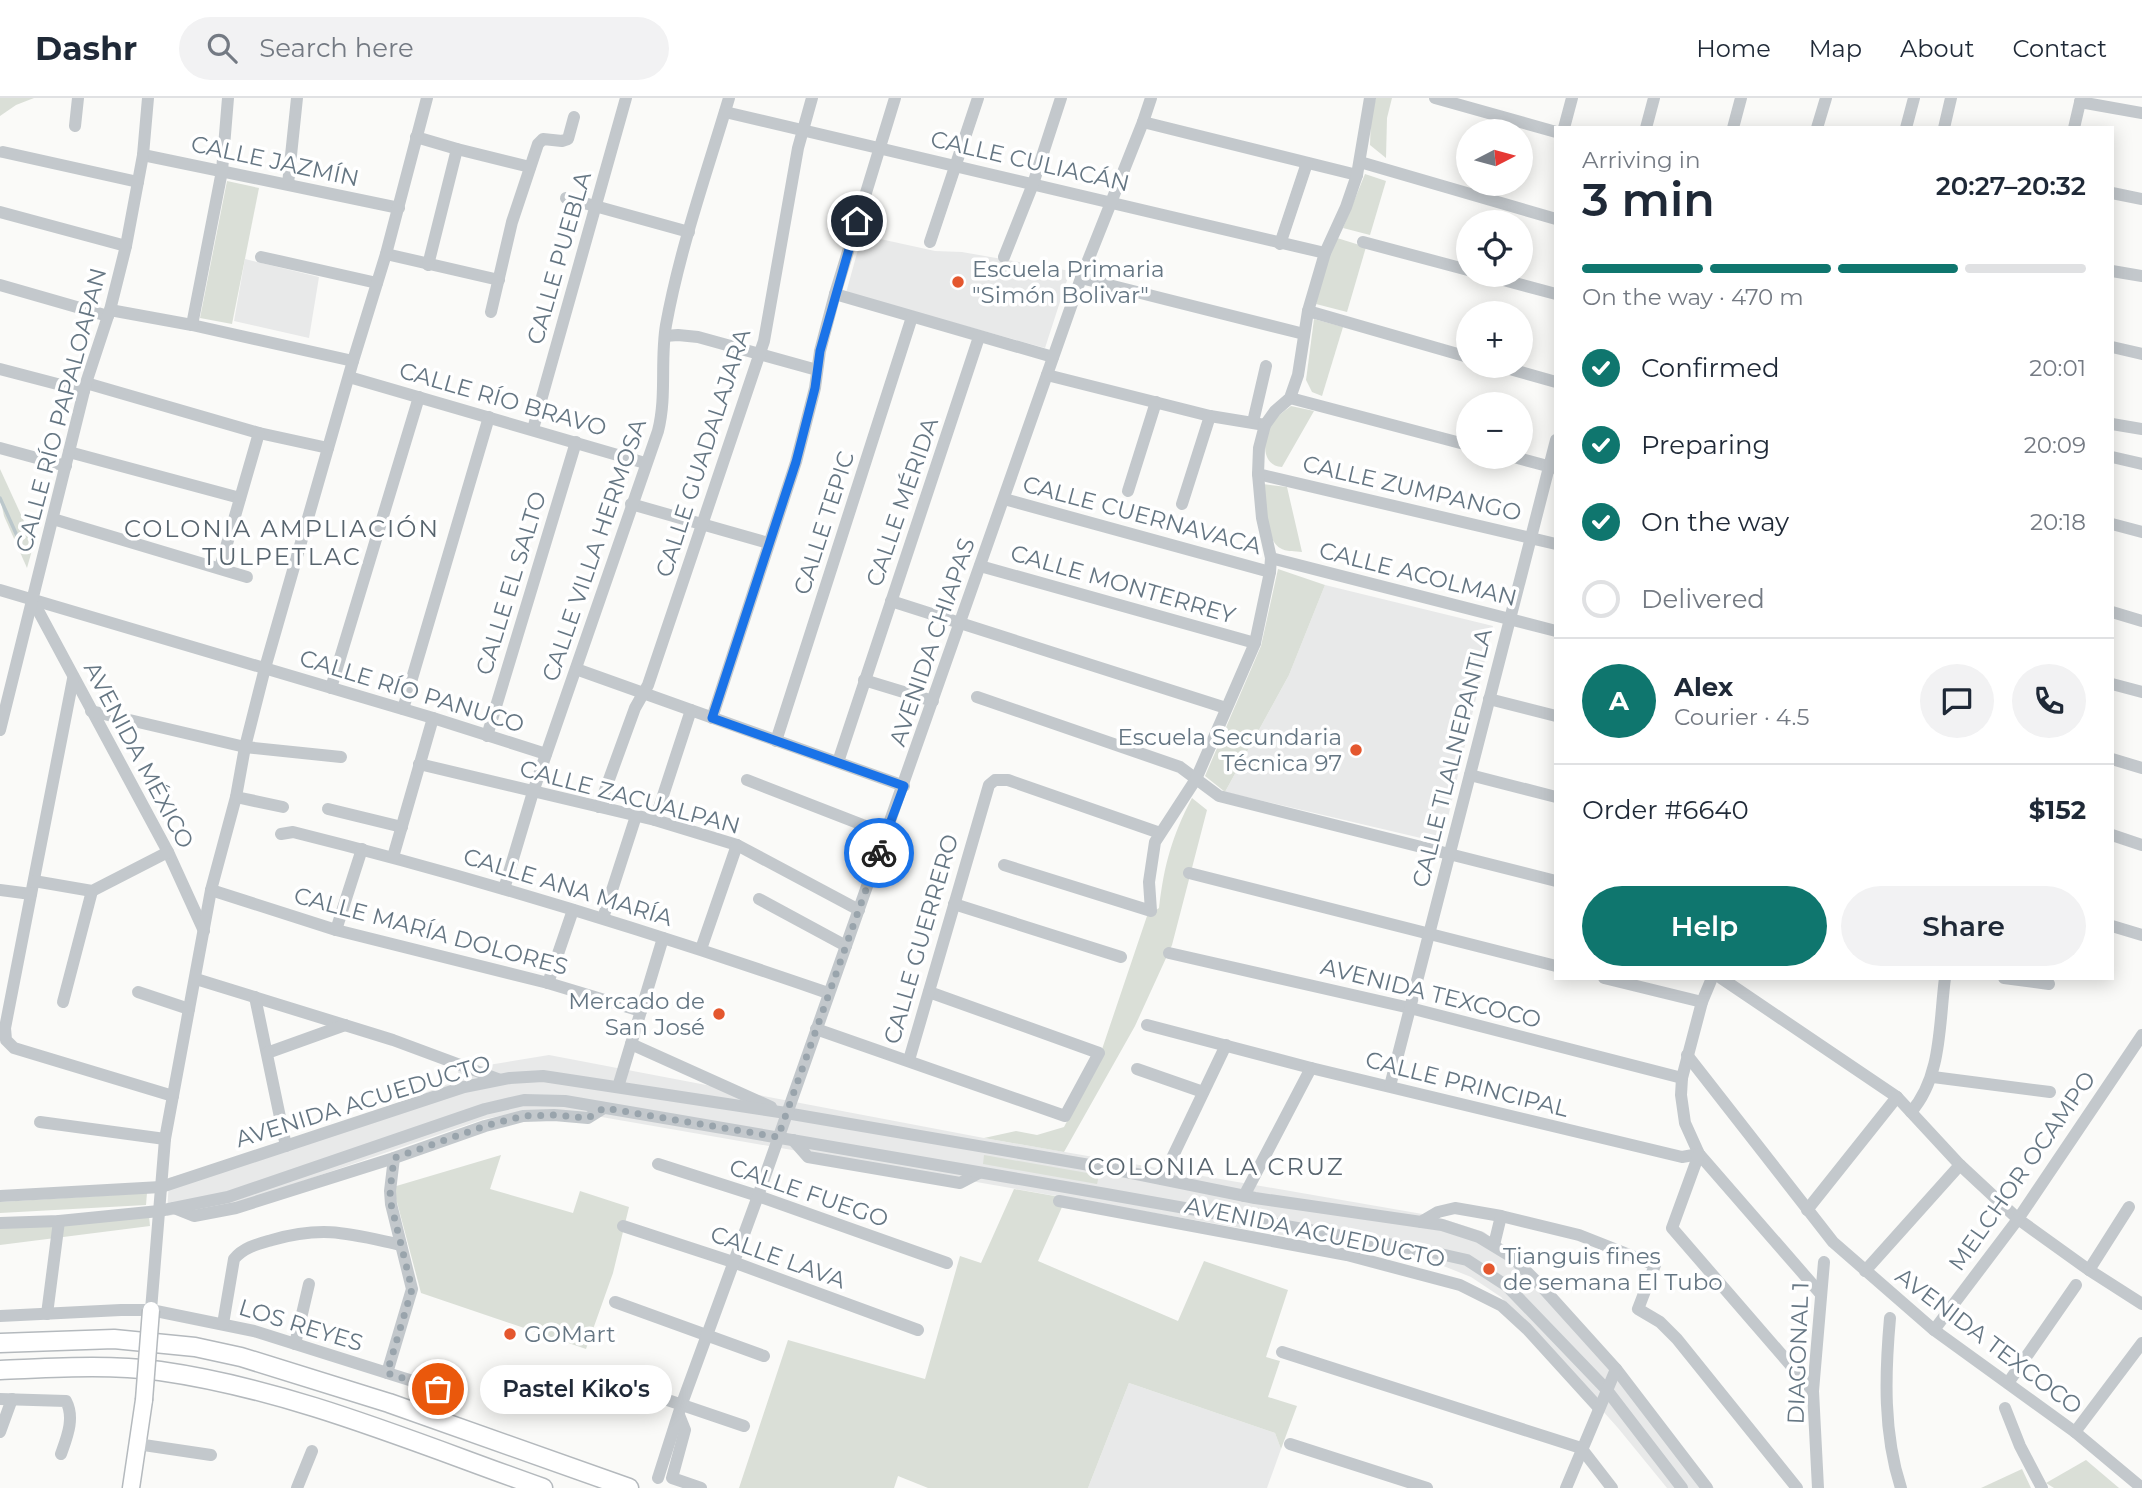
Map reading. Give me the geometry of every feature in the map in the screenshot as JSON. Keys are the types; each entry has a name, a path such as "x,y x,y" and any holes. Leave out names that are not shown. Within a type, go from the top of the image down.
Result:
{"highway":[{"path":"0,1343 114,1339 195,1347 241,1357 389,1403 629,1488"},
{"path":"0,1370 75,1367 125,1369 158,1371 222,1382 273,1394 351,1419 543,1488"}],"main road":[{"path":"131,1488 144,1400 151,1310"}],"street":[{"path":"75,126 78,98"},
{"name":"CALLE RÍO PAPALOAPAN","path":"0,730 2,711 33,601 85,387 109,313 126,246 143,155 148,98"},
{"path":"192,325 222,171 228,98"},
{"path":"288,184 297,98"},
{"path":"151,1310 165,1139 211,890 236,797 244,747 265,668 353,361 377,284 390,255 427,98"},
{"name":"CALLE PUEBLA","path":"533,429 626,98"},
{"name":"CALLE VILLA HERMOSA","path":"504,889 533,792 658,431 663,411 665,336 689,232 729,98"},
{"name":"CALLE GUADALAJARA","path":"599,807 648,685 765,341 802,129 812,98"},
{"path":"712,718 796,462 835,294 895,98"},
{"path":"930,242 978,98"},
{"path":"1004,257 1033,184 1061,98"},
{"name":"AVENIDA CHIAPAS","path":"658,1478 1081,278 1151,98"},
{"path":"1047,375 1210,416 1259,424 1275,411 1290,398 1298,375 1308,311 1325,253 1346,207 1358,169 1370,98"},
{"path":"1435,98 1477,104 1554,131"},
{"path":"1565,126 1572,98"},
{"path":"1647,126 1654,98"},
{"path":"1734,126 1741,98"},
{"path":"1818,126 1826,98"},
{"path":"1907,126 1914,98"},
{"path":"1944,126 1951,98"},
{"path":"2074,126 2080,100 2142,113"},
{"name":"CALLE CULIACÁN","path":"725,112 1325,253"},
{"path":"491,312 512,222 541,140 568,139 574,117"},
{"path":"1143,122 1307,163 1358,169 1554,218"},
{"path":"416,137 530,167"},
{"path":"428,265 457,149"},
{"path":"3,152 138,182"},
{"name":"CALLE JAZMÍN","path":"143,155 399,208"},
{"path":"1280,244 1307,163"},
{"path":"2114,192 2142,199"},
{"path":"566,198 689,232"},
{"path":"0,212 126,246"},
{"path":"1363,242 1456,267"},
{"path":"390,255 499,280"},
{"path":"261,257 377,284"},
{"path":"2114,271 2142,276"},
{"path":"1081,278 1304,334"},
{"path":"0,285 109,313 192,325 353,361"},
{"path":"1530,287 1554,293"},
{"path":"835,294 1053,357"},
{"path":"1308,311 1456,354"},
{"name":"CALLE TEPIC","path":"776,741 912,317"},
{"path":"665,336 698,337 817,370"},
{"name":"CALLE MÉRIDA","path":"838,762 979,337"},
{"path":"2114,347 2142,354"},
{"path":"1004,865 1150,911 1149,882 1155,842 1196,779 1255,643 1270,572 1258,474 1259,424 1266,366"},
{"path":"0,369 85,387 259,433 328,447"},
{"path":"1533,376 1554,381"},
{"name":"CALLE RÍO BRAVO","path":"349,377 645,463"},
{"path":"331,688 419,397"},
{"path":"1290,398 1456,442"},
{"path":"1128,491 1156,402"},
{"path":"1182,504 1210,416"},
{"path":"403,709 489,417"},
{"path":"2114,424 2142,429"},
{"path":"220,568 259,433"},
{"name":"CALLE EL SALTO","path":"487,736 576,442"},
{"path":"0,448 66,466"},
{"path":"69,452 240,498"},
{"path":"2114,457 2141,462"},
{"path":"1533,462 1552,467"},
{"name":"CALLE TLALNEPANTLA","path":"1390,1087 1530,537 1552,467"},
{"name":"CALLE ZUMPANGO","path":"1258,474 1554,543"},
{"name":"CALLE CUERNAVACA","path":"1004,499 1270,572"},
{"path":"631,504 768,543"},
{"path":"53,520 247,577"},
{"path":"2114,525 2142,532"},
{"name":"CALLE ACOLMAN","path":"1270,558 1554,630"},
{"name":"CALLE MONTERREY","path":"980,566 1255,643"},
{"name":"CALLE RÍO PANUCO","path":"0,590 546,754"},
{"name":"AVENIDA MÉXICO","path":"33,601 168,852 204,931"},
{"path":"891,601 1226,708"},
{"path":"2114,613 2142,621"},
{"path":"576,669 904,786"},
{"path":"73,679 5,1028 6,1041 14,1048 173,1096"},
{"path":"864,680 933,701"},
{"path":"2114,685 2142,692"},
{"path":"977,697 1180,767 1219,796 1554,880"},
{"path":"1489,699 1554,715"},
{"path":"655,820 691,710"},
{"path":"91,711 244,747 341,757"},
{"path":"393,857 433,718"},
{"path":"2114,760 2142,768"},
{"name":"CALLE ZACUALPAN","path":"419,764 655,820 737,845 859,910"},
{"path":"1470,775 1554,796"},
{"path":"747,780 886,834"},
{"name":"CALLE GUERRERO","path":"816,1029 909,1060 986,793 995,780 1008,780 1160,833"},
{"path":"236,797 283,807"},
{"path":"328,809 402,827"},
{"path":"603,918 636,816"},
{"name":"CALLE ANA MARÍA","path":"287,833 393,857 603,918 828,993"},
{"path":"2114,836 2142,845"},
{"path":"701,949 737,845"},
{"path":"336,930 362,849"},
{"path":"34,881 92,891 168,852"},
{"path":"1189,873 1554,967"},
{"path":"0,890 31,894"},
{"name":"CALLE MARÍA DOLORES","path":"211,890 336,930 548,983 641,1011"},
{"path":"63,1002 92,891"},
{"path":"759,900 846,946"},
{"path":"954,904 1121,957"},
{"path":"548,983 573,910"},
{"path":"2114,927 2142,935"},
{"path":"618,1087 663,938"},
{"name":"AVENIDA TEXCOCO","path":"1169,953 1410,1008 1682,1078"},
{"path":"196,979 345,1025 499,1080"},
{"path":"1612,980 1702,1002"},
{"path":"1711,980 1702,1002 1682,1078 1681,1095 1685,1123 1699,1154 1820,1293"},
{"path":"1724,980 1897,1097 1960,1165 2018,1219 2088,1270 2142,1304"},
{"path":"1911,1112 1923,1099 1933,1077 1945,980"},
{"path":"2019,980 2049,984"},
{"path":"138,992 189,1009"},
{"path":"909,1060 1065,1116 1099,1053 929,992"},
{"path":"255,996 286,1146"},
{"path":"267,1053 345,1025"},
{"name":"CALLE PRINCIPAL","path":"1147,1025 1311,1068 1682,1157 1699,1154"},
{"name":"MELCHOR OCAMPO","path":"1934,1330 2018,1219 2142,1035"},
{"path":"631,1044 786,1113"},
{"path":"1162,1179 1226,1045"},
{"name":"AVENIDA TEXCOCO","path":"1687,1055 1833,1242 1934,1330 2075,1432 2142,1488"},
{"path":"1244,1196 1311,1068"},
{"path":"1137,1069 1203,1092"},
{"name":"AVENIDA ACUEDUCTO","path":"0,1196 161,1187 464,1087 499,1080 544,1076 786,1113 1107,1168 1244,1196 1442,1225 1479,1237 1512,1257 1616,1369 1707,1488"},
{"path":"1933,1077 2050,1091"},
{"path":"1807,1210 1897,1097"},
{"name":"AVENIDA ACUEDUCTO","path":"0,1223 59,1221 159,1211 228,1197 485,1109 524,1100 565,1101 1106,1194 1427,1251 1467,1261 1507,1286 1606,1389 1682,1488"},
{"path":"174,1208 194,1216 236,1208 485,1126 523,1116 588,1118 604,1108"},
{"path":"40,1122 165,1139"},
{"path":"1699,1154 1672,1228 1813,1391"},
{"path":"387,1373 412,1289 390,1191 394,1158"},
{"name":"CALLE FUEGO","path":"658,1164 947,1262"},
{"path":"1865,1270 1960,1165"},
{"name":"AVENIDA ACUEDUCTO","path":"1059,1201 1347,1255 1460,1285 1502,1306 1527,1329 1598,1408"},
{"path":"2088,1270 2129,1207"},
{"path":"1421,1222 1438,1212 1455,1208 1501,1216 1579,1235 1656,1265 1638,1309 1660,1322 1677,1339 1797,1488"},
{"path":"1494,1245 1501,1216"},
{"path":"47,1314 59,1221"},
{"name":"CALLE LAVA","path":"623,1226 733,1262 919,1330"},
{"path":"223,1324 234,1259 240,1252 254,1245 302,1232 335,1231 401,1245"},
{"name":"DIAGONAL 1","path":"1818,1488 1813,1391 1824,1262"},
{"path":"295,1344 309,1284"},
{"path":"2008,1384 2076,1285"},
{"path":"615,1301 764,1356"},
{"name":"LOS REYES","path":"0,1316 151,1310 223,1324 438,1389"},
{"path":"1890,1318 1885,1380 1891,1449 1900,1488"},
{"path":"2075,1432 2142,1343"},
{"path":"1282,1352 1581,1448 1612,1488"},
{"path":"1566,1488 1616,1369"},
{"path":"594,1375 680,1411 744,1426"},
{"path":"0,1432 6,1399 66,1401 70,1408 70,1427 61,1454"},
{"path":"2005,1408 2020,1446 2042,1488"},
{"path":"680,1411 685,1430 672,1478 701,1488"},
{"path":"137,1444 211,1455"},
{"path":"1290,1444 1427,1488"},
{"path":"297,1488 312,1451"}],"shaded area":[{"path":"0,98 34,98 16,105 0,116"},
{"path":"1376,98 1392,98 1387,118 1386,158 1370,145 1371,117"},
{"path":"1365,174 1386,181 1370,235 1343,228"},
{"path":"227,181 259,188 232,324 200,318"},
{"name":"Escuela Primaria \"Simón Bolivar\"","path":"862,235 935,251 962,252 1070,271 1045,348 846,293"},
{"path":"1337,238 1366,247 1347,312 1316,304 1327,261"},
{"path":"245,259 319,277 309,338 234,321"},
{"path":"1314,319 1343,327 1322,396 1312,392 1306,380"},
{"path":"1291,406 1314,411 1282,467 1275,466 1267,458 1266,439 1274,420"},
{"path":"0,469 34,543 27,568 4,516 0,497"},
{"path":"1263,484 1287,487 1302,552 1285,550 1275,543 1266,519"},
{"path":"1278,569 1325,585 1289,675 1225,792 1205,776 1261,646"},
{"name":"Escuela Secundaria Técnica 97","path":"1325,585 1493,626 1442,843 1225,792 1289,675"},
{"path":"1192,798 1207,810 1172,945 1135,1026 1064,1152 984,1138 1016,1131 1037,1135 1064,1127 1097,1064 1147,916 1159,908 1170,851"},
{"name":"Tianguis fines de semana El Tubo","path":"549,1055 984,1138 1434,1216 1484,1232 1518,1259 1604,1348 1714,1488 1667,1488 1618,1428 1501,1297 1471,1277 1431,1261 567,1111 521,1112 484,1119 233,1205 167,1216 169,1178 290,1143 459,1080 458,1070"},
{"path":"501,1155 490,1189 573,1213 580,1191 629,1207 613,1273 586,1349 421,1293 393,1187"},
{"path":"984,1155 1099,1175 1097,1184 983,1164"},
{"path":"1014,1189 1066,1198 1038,1261 1178,1321 1204,1261 1288,1290 1266,1357 1280,1361 1268,1397 1297,1406 1281,1449 1275,1433 1129,1383 1088,1488 928,1488 898,1476 894,1488 739,1488 788,1340 925,1379 960,1256 981,1263"},
{"path":"147,1193 146,1205 0,1213 0,1202"},
{"path":"149,1216 150,1226 0,1245 0,1228"},
{"path":"1129,1383 1275,1433 1281,1449 1267,1488 1088,1488"},
{"path":"2086,1460 2119,1488 2054,1488 2046,1483"},
{"path":"2022,1469 2031,1488 1981,1488"}],"waterway":[{"path":"0,498 23,549"}],"way so far":[{"path":"438,1389 387,1373 412,1289 391,1204 394,1158 485,1126 523,1116 588,1118 604,1108 778,1137 879,853"}],"place":[{"name":"Escuela Primaria \"Simón Bolivar\"","path":"958,282"},
{"name":"Escuela Secundaria Técnica 97","path":"1356,750"},
{"name":"Mercado de San José","path":"719,1014"},
{"name":"Tianguis fines de semana El Tubo","path":"1489,1269"},
{"name":"GOMart","path":"510,1334"},
{"name":"Pastel Kiko's","path":"438,1389"}],"district":[{"name":"COLONIA AMPLIACIÓN TULPETLAC","path":"282,542"},
{"name":"COLONIA LA CRUZ","path":"1216,1166"}],"route":[{"path":"857,221 820,351 817,379 796,462 712,718 904,786 879,853"}]}
